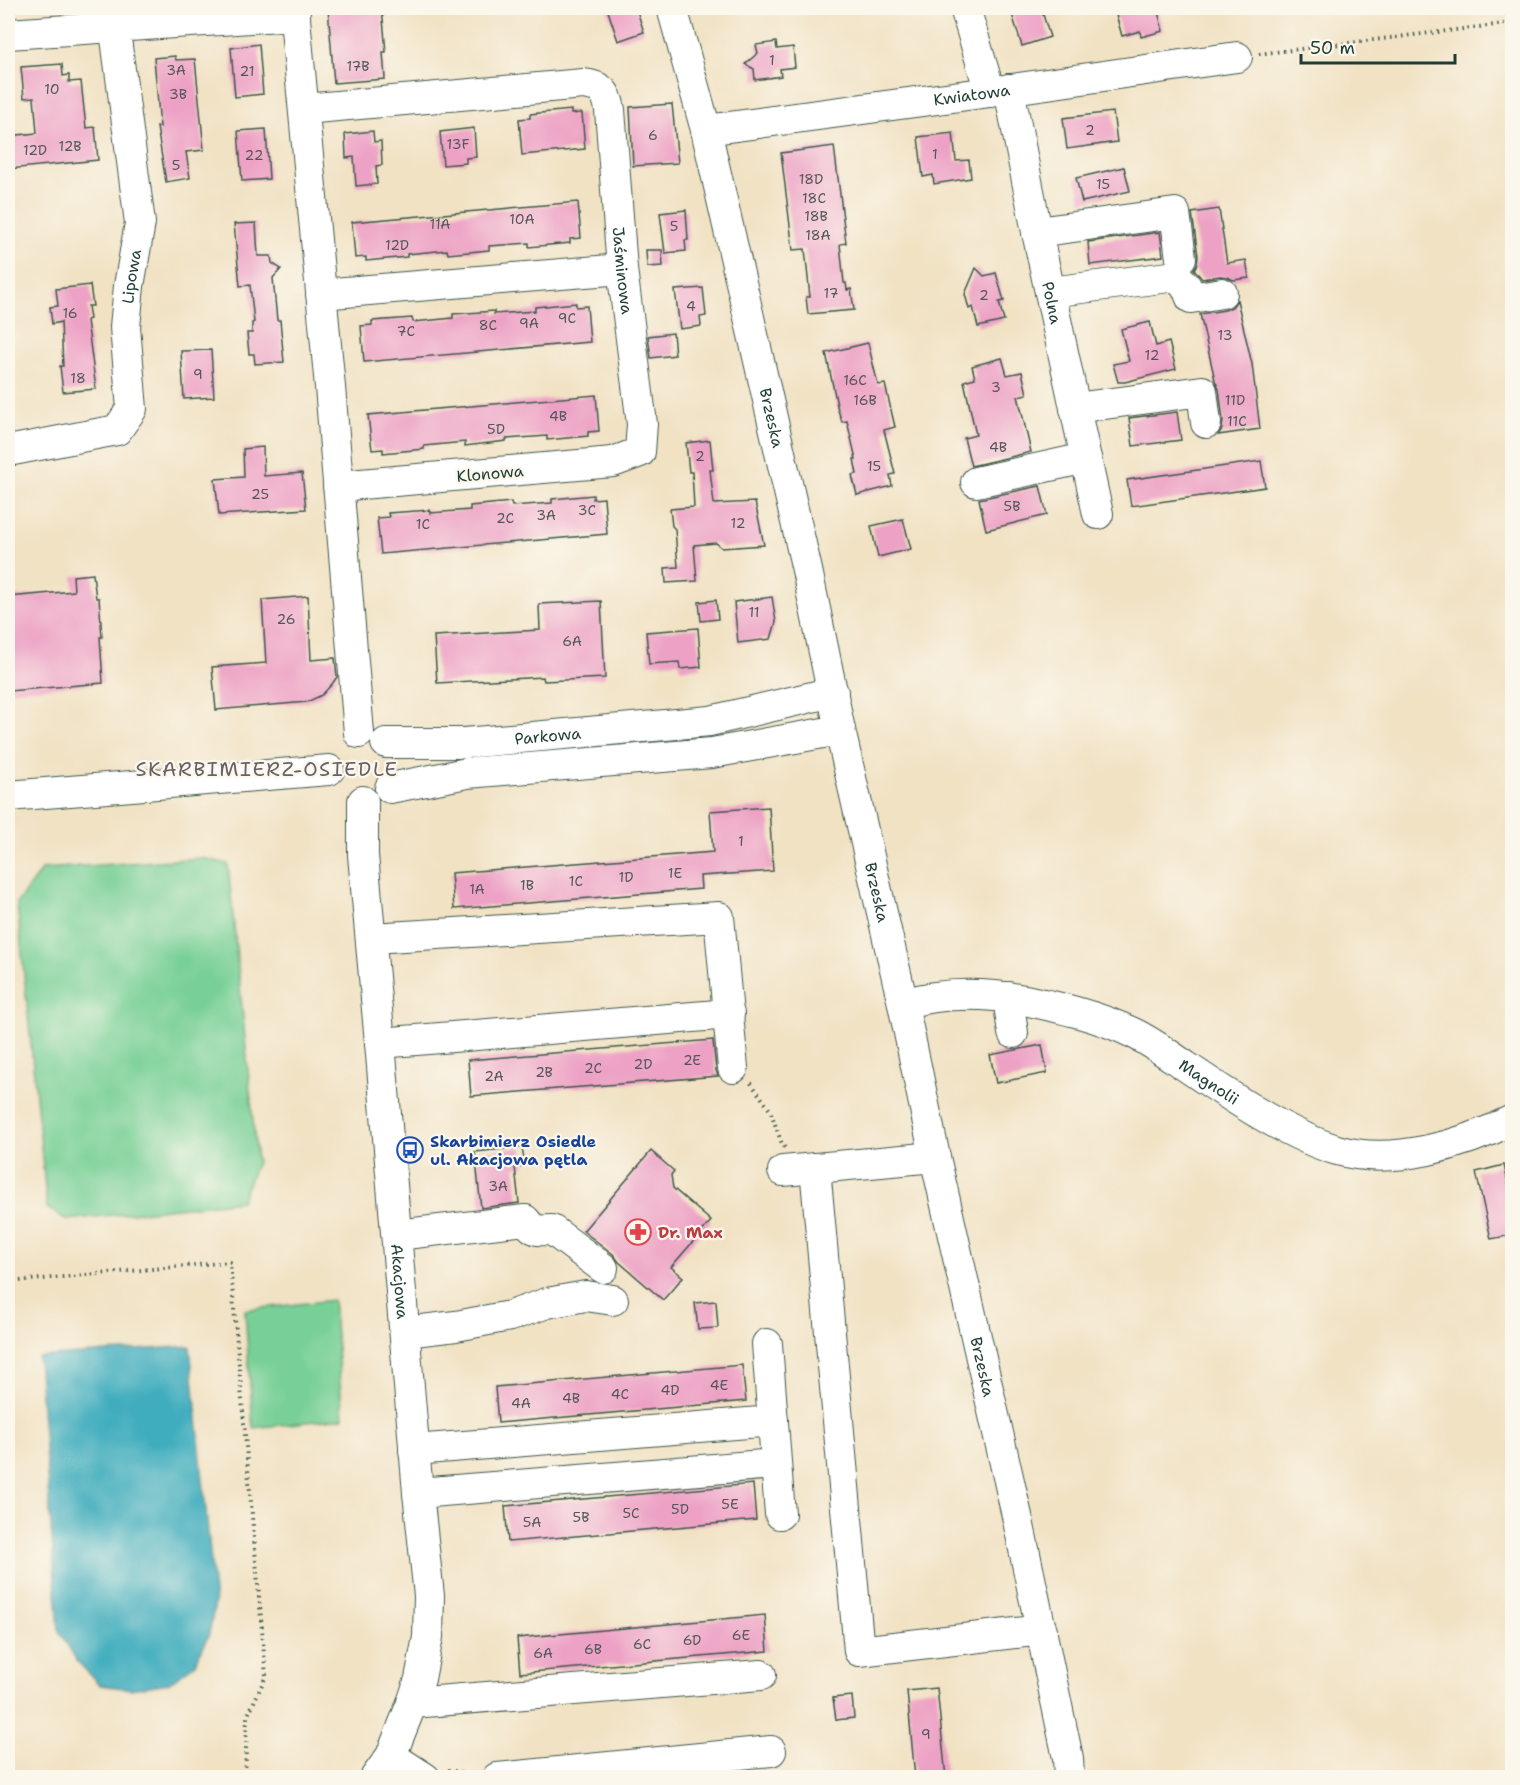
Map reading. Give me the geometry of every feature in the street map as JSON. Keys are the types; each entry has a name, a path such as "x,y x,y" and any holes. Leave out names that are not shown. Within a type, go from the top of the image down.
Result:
{"street":[{"name":"Brzeska","path":"672,8 706,130 807,570 840,730 1042,1630 1070,1778"},
{"name":"Polna","path":"965,8 999,91 1037,232 1098,514"},
{"path":"8,34 113,17 294,11 359,733"},
{"name":"Lipowa","path":"8,451 117,430 132,409 125,327 129,286 140,223 113,17"},
{"name":"Kwiatowa","path":"706,130 1237,57"},
{"name":"Jaśminowa","path":"304,109 583,84 594,85 601,89 608,98 610,110 622,269 642,424 640,452"},
{"path":"1037,232 1175,213 1181,258"},
{"path":"321,294 622,269"},
{"path":"1050,292 1177,276 1186,286 1191,298 1222,293"},
{"path":"1075,408 1202,391 1206,423"},
{"name":"Klonowa","path":"338,486 613,462 640,452"},
{"path":"976,482 1086,458"},
{"name":"Parkowa","path":"386,743 464,743 710,721 832,692"},
{"path":"710,721 712,753"},
{"name":"Parkowa","path":"390,788 467,773 712,753 840,730"},
{"path":"359,733 374,735 386,743 396,760 396,770 390,788 373,800 363,801 353,800 336,789 331,780 329,760 333,750 340,742 359,733"},
{"path":"529,737 531,767"},
{"path":"8,796 329,770"},
{"name":"Akacjowa","path":"363,801 363,855 414,1450 429,1596 428,1637 420,1678 412,1704 383,1767 435,1774"},
{"path":"371,938 719,916 733,1068"},
{"name":"Magnolii","path":"903,1004 916,1000 985,995 1008,997 1096,1017 1134,1034 1288,1130 1338,1150 1367,1155 1419,1152 1452,1144 1512,1120"},
{"path":"1008,997 1013,1032"},
{"path":"380,1042 729,1014"},
{"path":"935,1157 800,1170 859,1651 1042,1630"},
{"path":"397,1235 525,1220 530,1227 538,1231 552,1230 603,1268"},
{"path":"405,1332 510,1316 547,1303 585,1296 613,1300"},
{"path":"767,1344 780,1514"},
{"path":"414,1450 773,1420"},
{"path":"418,1492 775,1464"},
{"path":"412,1704 761,1675"},
{"path":"497,1778 771,1751"}],"path":[{"path":"1237,57 1512,23"},
{"path":"733,1068 746,1077 770,1110 782,1144 800,1170"},
{"path":"8,1282 230,1262 266,1676 247,1718 245,1778"},
{"path":"435,1774 460,1772 461,1778"}],"green space":[{"path":"202,858 228,864 257,1162 241,1201 67,1220 47,1208 17,903 42,869"},
{"path":"333,1300 343,1418 253,1428 245,1310"}],"water":[{"path":"190,1346 215,1603 209,1634 195,1664 169,1683 131,1689 100,1685 77,1661 59,1631 38,1357"}],"building":[{"path":"328,8 382,8 386,52 383,52 385,79 334,83"},
{"path":"607,8 636,8 644,32 618,41"},
{"path":"1010,8 1041,8 1050,37 1022,46"},
{"path":"1128,8 1157,8 1163,31 1141,37 1140,31 1122,36 1115,11"},
{"path":"776,42 777,49 793,47 795,67 780,69 781,76 755,80 754,69 745,64 758,53 756,45"},
{"path":"259,44 263,94 235,97 231,48"},
{"path":"175,56 176,60 195,59 204,150 186,152 190,178 166,182 157,127 160,127 154,58"},
{"path":"62,64 63,76 69,75 69,82 81,81 86,128 95,127 98,160 9,169 8,136 37,133 34,97 24,98 21,67"},
{"path":"672,104 678,163 633,166 630,107"},
{"path":"571,110 571,114 582,113 585,149 522,155 519,119 530,118 530,114"},
{"path":"1113,112 1117,142 1067,149 1063,118"},
{"path":"474,128 476,157 466,158 466,163 443,165 440,132"},
{"path":"266,129 269,179 242,181 238,131"},
{"path":"373,131 374,142 381,141 382,165 376,166 377,184 356,186 354,157 346,158 345,134"},
{"path":"953,133 956,161 969,160 971,178 934,184 933,175 923,177 918,137"},
{"path":"834,146 846,243 840,244 844,283 846,283 847,290 851,289 854,310 808,314 806,297 810,297 805,249 793,250 781,153"},
{"path":"1124,167 1130,191 1082,202 1076,178"},
{"path":"578,202 581,238 570,239 570,243 529,247 529,243 489,246 489,250 448,254 447,250 366,261 366,257 355,258 352,222"},
{"path":"1219,209 1227,263 1246,260 1249,278 1233,280 1220,276 1202,279 1194,269 1198,256 1192,213"},
{"path":"686,210 688,240 685,240 686,251 665,253 660,213"},
{"path":"256,223 258,256 271,256 272,263 281,269 273,278 284,362 255,364 254,354 249,354 247,333 252,333 254,322 250,285 240,286 234,224"},
{"path":"1160,232 1163,256 1090,265 1088,242"},
{"path":"646,250 662,250 663,266 647,267"},
{"path":"976,268 984,276 996,273 1004,301 999,302 1004,321 978,327 973,307 969,309 965,294"},
{"path":"90,285 93,306 88,306 90,319 87,320 96,389 63,392 60,366 63,366 61,322 52,324 50,307 58,306 56,289"},
{"path":"703,288 706,316 700,317 701,326 680,329 675,290"},
{"path":"1237,300 1252,364 1260,429 1218,435 1223,421 1219,389 1200,314 1225,310 1232,307"},
{"path":"576,303 576,307 587,306 590,342 364,362 361,326 372,325 372,321 412,318 413,322 453,318 453,314 535,311 535,307"},
{"path":"1150,322 1156,346 1169,342 1176,369 1118,382 1113,364 1129,361 1121,329"},
{"path":"673,333 675,355 651,358 648,336"},
{"path":"868,343 878,385 885,384 895,427 884,430 895,474 890,475 892,486 857,495 852,475 857,474 854,459 856,459 847,421 842,422 838,410 826,353"},
{"path":"211,350 214,397 184,399 181,351"},
{"path":"1002,358 1007,375 1022,372 1027,394 1018,396 1031,452 971,466 964,438 976,435 964,381 975,378 972,366"},
{"path":"596,395 599,431 588,432 588,436 547,440 547,436 506,439 506,441 465,446 465,442 383,453 383,449 372,450 368,415"},
{"path":"1177,412 1181,440 1133,446 1129,418"},
{"path":"710,440 713,470 710,470 714,504 755,502 764,545 722,548 716,543 694,545 697,581 666,583 665,568 678,567 675,529 672,526 670,509 694,507 692,472 689,472 686,443"},
{"path":"263,447 264,476 302,473 306,509 219,515 215,479 244,477 243,449"},
{"path":"1261,461 1265,487 1131,506 1127,480"},
{"path":"1040,486 1047,515 986,530 979,499"},
{"path":"593,495 593,499 604,498 607,534 381,554 377,518 389,517 388,513 470,510 470,506 511,502 512,506 552,503 552,499"},
{"path":"903,519 911,549 878,557 871,526"},
{"path":"93,574 96,598 99,598 103,683 9,691 8,597 74,591 73,576"},
{"path":"308,596 311,660 335,658 337,677 332,684 322,695 307,702 216,710 212,667 266,663 262,600"},
{"path":"772,597 776,622 771,639 738,643 734,602"},
{"path":"716,600 718,619 701,621 699,602"},
{"path":"601,601 605,678 544,681 543,677 437,683 434,636 540,630 539,604"},
{"path":"698,628 701,667 680,669 679,662 649,664 646,632"},
{"path":"769,807 773,871 700,876 701,889 454,909 451,873 713,852 710,811"},
{"path":"713,1040 718,1076 471,1096 468,1060"},
{"path":"1042,1045 1047,1073 996,1083 990,1055"},
{"path":"522,1147 525,1166 515,1167 519,1203 481,1208 475,1152"},
{"path":"651,1151 674,1171 671,1175 673,1188 711,1221 671,1267 683,1277 663,1300 619,1262 613,1254 583,1231"},
{"path":"1504,1165 1512,1198 1512,1235 1491,1239 1476,1172"},
{"path":"716,1301 718,1328 698,1329 695,1303"},
{"path":"742,1365 746,1401 498,1423 495,1387"},
{"path":"753,1484 756,1520 508,1542 505,1506"},
{"path":"765,1615 768,1651 520,1673 517,1638"},
{"path":"937,1688 946,1778 915,1778 907,1691"},
{"path":"852,1696 854,1718 836,1720 833,1698"}],"place":[{"name":"Skarbimierz Osiedle ul. Akacjowa pętla","path":"410,1150"},
{"name":"Dr. Max","path":"638,1232"}],"district":[{"name":"SKARBIMIERZ-OSIEDLE","path":"267,769"}]}
